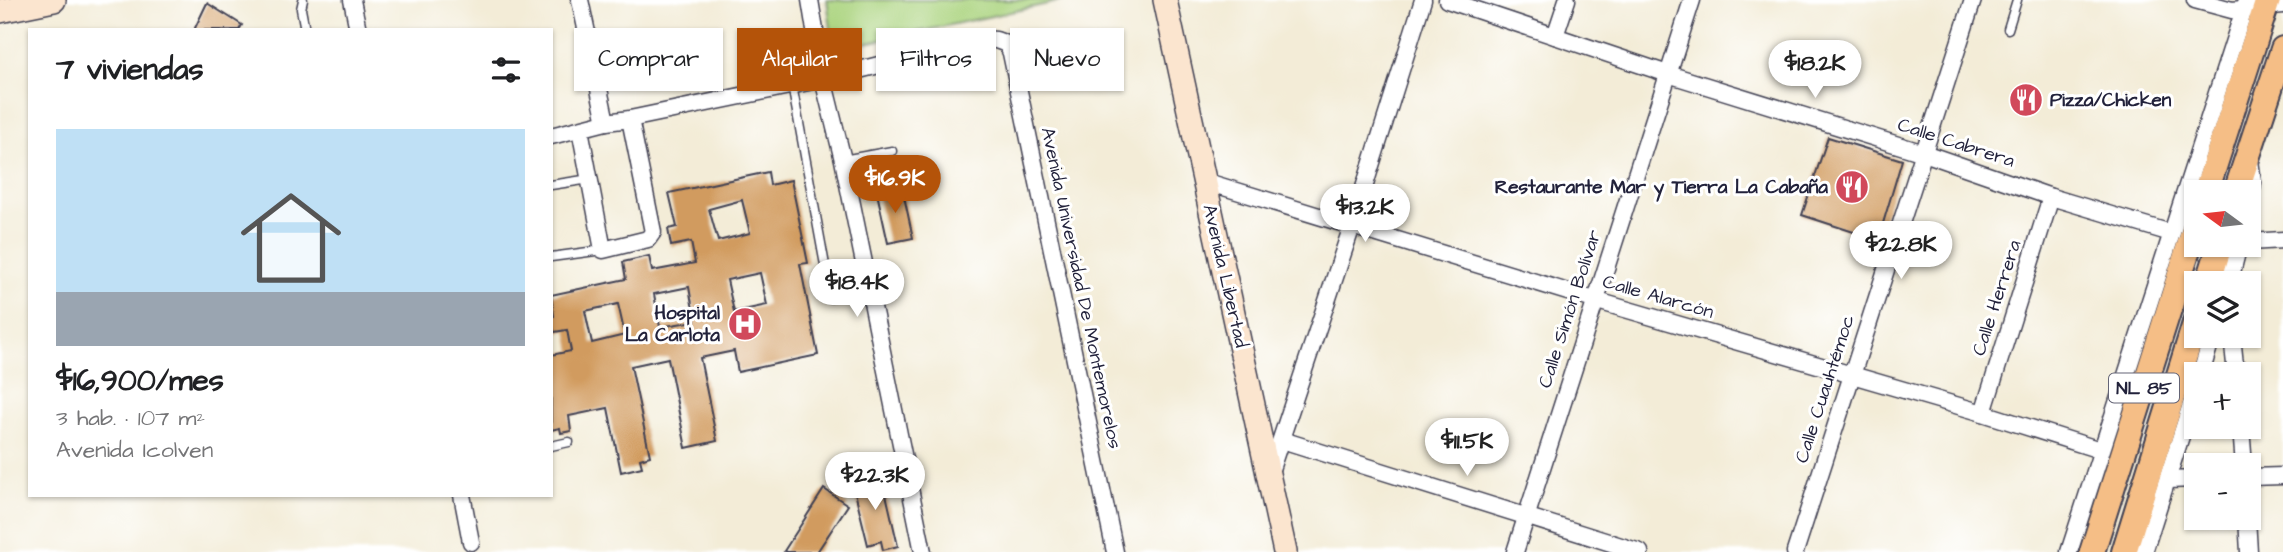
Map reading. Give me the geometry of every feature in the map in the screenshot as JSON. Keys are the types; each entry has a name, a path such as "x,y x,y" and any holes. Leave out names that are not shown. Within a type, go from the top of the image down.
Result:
{"main road":[{"path":"2210,180 2261,5"},
{"path":"2240,180 2283,49"},
{"name":"NL 85","path":"2092,552 2186,257"},
{"name":"NL 85","path":"2124,552 2187,348"}],"street":[{"path":"0,11 54,0"},
{"path":"352,0 358,28"},
{"path":"580,0 606,122"},
{"path":"810,0 814,28"},
{"name":"Avenida Libertad","path":"1165,0 1285,552"},
{"path":"1269,475 1352,226 1423,0"},
{"name":"Calle Cabrera","path":"1447,0 1668,74 2171,233"},
{"path":"1555,36 1567,0"},
{"name":"Calle Simón Bolívar","path":"1515,552 1692,0"},
{"name":"Calle Cuauhtémoc","path":"1795,552 1973,0"},
{"path":"2069,552 2171,233 2261,5 2220,8 2194,0"},
{"name":"Avenida Universidad De Montemorelos","path":"862,69 983,39 1007,44 1115,552"},
{"path":"553,136 606,122 763,91"},
{"path":"825,91 843,160 923,552"},
{"path":"580,129 603,250 648,239 653,232 630,119"},
{"path":"2249,152 2253,180"},
{"name":"Calle Alarcón","path":"1204,181 2101,450"},
{"name":"Calle Herrera","path":"1983,413 2051,197"},
{"path":"2261,241 2283,240"},
{"path":"2144,552 2184,428"},
{"path":"1282,440 1640,552"},
{"path":"2261,477 2283,476"},
{"path":"2168,480 2184,479"},
{"path":"462,497 471,542"},
{"path":"2248,530 2249,552"}],"lane":[{"path":"303,0 301,9 305,28"},
{"path":"2008,29 2017,0"},
{"path":"793,91 831,298"},
{"path":"843,160 892,151"},
{"path":"553,185 590,179"},
{"path":"553,257 603,250"},
{"path":"553,446 569,442"}],"green space":[{"path":"827,0 1066,0 936,28 876,28 876,41 862,44 862,28 831,28"}],"building":[{"path":"207,3 242,25 240,28 195,28"},
{"name":"Restaurante Mar y Tierra La Cabaña","path":"1828,137 1902,160 1878,240 1802,215"},
{"name":"Hospital La Carlota","path":"768,172 770,185 791,180 808,263 800,264 818,355 738,372 734,351 700,358 717,441 686,448 668,358 631,366 650,456 640,459 642,467 621,472 608,408 569,416 571,431 561,433 560,428 553,430 553,355 571,351 567,330 554,332 553,295 626,279 623,262 649,256 652,271 695,263 691,242 671,246 668,229 677,227 669,193","holes":["742,200 750,233 718,241 709,209","760,273 767,305 734,312 727,280","689,287 695,321 660,327 654,294","618,304 625,335 592,343 585,311"]},
{"path":"902,187 913,238 888,243 877,193"},
{"path":"875,474 879,491 885,490 898,546 883,550 881,541 868,545 852,480"},
{"path":"824,489 848,505 817,552 784,551"}],"place":[{"name":"Pizza/Chicken","path":"2026,100"},
{"name":"Restaurante Mar y Tierra La Cabaña","path":"1852,187"},
{"name":"Hospital La Carlota","path":"745,324"}]}
